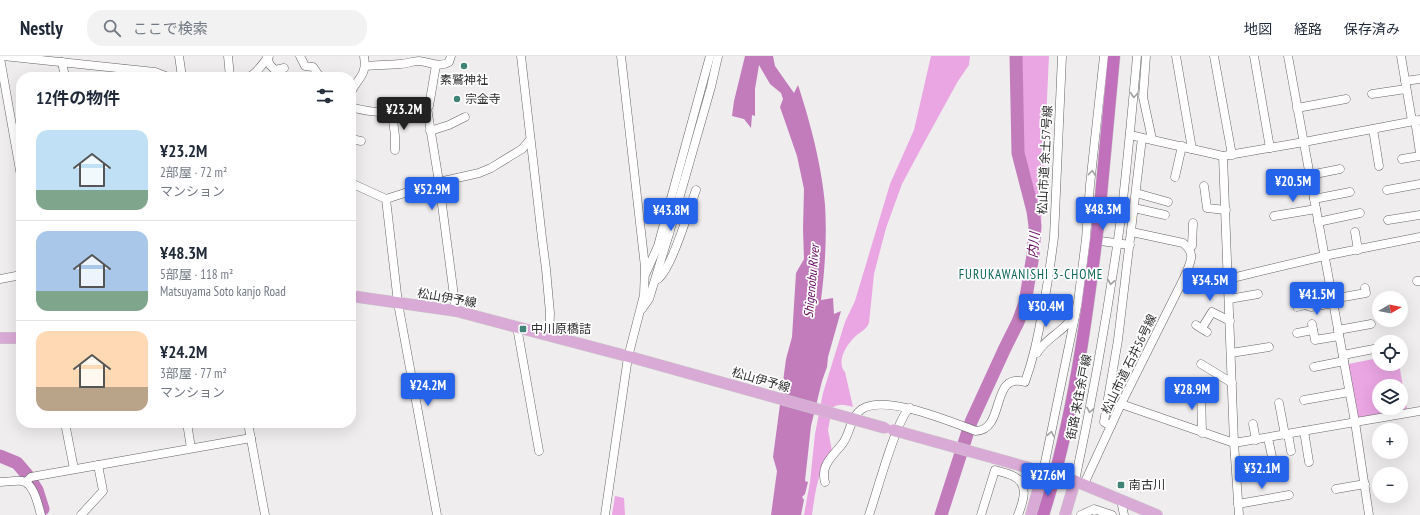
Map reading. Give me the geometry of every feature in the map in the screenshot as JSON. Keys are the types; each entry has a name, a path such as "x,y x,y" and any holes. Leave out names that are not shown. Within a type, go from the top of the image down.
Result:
{"highway":[{"path":"1044,515 1062,452 1083,339 1099,217 1114,56"}],"main road":[{"name":"松山伊予線","path":"356,297 456,311 548,335 1043,472 1080,483 1157,515"},
{"path":"0,338 16,338"},
{"path":"1031,515 1043,472"},
{"path":"1066,515 1080,483"}],"street":[{"path":"3,56 39,58 118,72"},
{"path":"179,56 181,72"},
{"path":"228,56 230,72"},
{"path":"300,56 305,66 313,67 316,72"},
{"path":"356,83 364,72 364,56"},
{"path":"365,66 402,64 413,61 443,65 449,62 451,56"},
{"path":"521,56 546,269 550,313 548,335"},
{"path":"605,515 631,358 644,295 645,275 621,56"},
{"path":"645,275 658,246 710,56"},
{"path":"640,312 650,299 709,94 718,56"},
{"name":"松山市道 余土57号線","path":"910,408 976,431 982,431 987,429 991,423 1007,383 1016,380 1025,382 1038,341 1052,250 1062,56"},
{"name":"街路 来住余戸線","path":"1043,472 1078,302 1086,239 1090,185 1104,56"},
{"name":"街路 来住余戸線","path":"1080,483 1090,407 1117,243 1130,135 1137,56"},
{"path":"1146,56 1143,97 1152,139"},
{"path":"1176,56 1192,148"},
{"path":"1214,56 1228,156 1226,210 1228,279 1234,443 1239,515"},
{"path":"1254,56 1270,148"},
{"path":"1288,56 1355,422 1369,515"},
{"path":"1401,56 1406,85 1416,120 1420,153"},
{"path":"268,57 270,65 275,70 284,68"},
{"path":"257,72 268,57"},
{"path":"0,58 16,148"},
{"path":"62,62 64,72"},
{"path":"436,65 429,106 426,108 456,311"},
{"path":"1372,94 1406,85 1420,79"},
{"path":"1297,108 1346,99"},
{"path":"356,109 364,111 392,112 419,107 426,108"},
{"path":"392,112 395,150"},
{"path":"430,131 449,126 465,117"},
{"path":"1130,135 1228,156 1416,120"},
{"path":"1372,129 1379,166"},
{"path":"1111,426 1104,422 1118,340 1142,138"},
{"path":"356,140 361,141"},
{"path":"356,185 386,199 438,182 479,173 491,168 522,149 530,140"},
{"path":"1175,177 1182,146"},
{"path":"1402,159 1420,156"},
{"path":"1310,174 1340,169"},
{"path":"1387,190 1420,184"},
{"path":"1204,186 1207,208 1226,210"},
{"path":"1292,190 1312,186"},
{"path":"655,281 660,277 670,260 696,190"},
{"path":"1314,199 1350,192"},
{"path":"1136,193 1168,202"},
{"path":"386,199 398,303 437,515"},
{"path":"1134,208 1165,216"},
{"path":"1274,216 1316,209"},
{"path":"1318,222 1360,213"},
{"path":"1388,220 1420,214"},
{"name":"松山市道 石井56号線","path":"1080,483 1111,426 1185,276 1192,257 1189,248 1192,246 1193,223"},
{"path":"1132,232 1182,243 1189,248"},
{"path":"1355,232 1358,250"},
{"path":"1185,276 1210,281 1228,279 1324,256 1420,237"},
{"path":"1086,239 1130,245"},
{"path":"0,279 16,276"},
{"path":"1297,307 1305,305 1311,307 1366,293 1365,288"},
{"path":"1229,299 1258,294"},
{"path":"1032,363 1040,348 1052,335 1067,324 1072,318 1078,302"},
{"path":"1202,328 1212,312 1230,321"},
{"path":"1297,332 1312,327 1315,340 1370,324"},
{"path":"517,327 539,451"},
{"path":"1231,353 1269,347"},
{"path":"1314,367 1372,350"},
{"path":"1201,364 1232,383"},
{"path":"1201,389 1202,433"},
{"path":"1304,400 1349,392"},
{"path":"826,482 824,476 825,467 843,443 858,413 875,404 910,408"},
{"path":"1122,404 1234,443 1420,411"},
{"path":"1279,404 1291,451"},
{"path":"870,515 893,440 904,415 910,408"},
{"path":"1253,424 1256,440"},
{"path":"66,428 74,469"},
{"path":"188,428 191,448"},
{"path":"249,428 265,515"},
{"path":"1304,431 1309,462"},
{"path":"26,482 31,477 250,438"},
{"path":"1268,438 1274,466"},
{"path":"81,515 102,491 98,465"},
{"path":"981,515 995,470 1014,476 1022,485 1025,492 1024,500 1018,515"},
{"path":"0,482 26,482 36,496 41,515"},
{"path":"1336,489 1364,484"},
{"path":"1238,504 1289,495"},
{"path":"1122,500 1124,515"},
{"path":"1081,515 1094,509 1112,515"}],"shaded area":[{"path":"931,56 970,56 969,65 958,81 902,184 886,228 874,274 869,323 865,329 850,342 842,357 842,368 845,372 853,407 840,405 832,408 828,430 832,451 820,473 812,515 804,515 810,482 815,434 823,393 845,322 855,301 890,184 914,130"},
{"path":"1020,56 1049,56 1041,226 1027,169 1020,152"},
{"path":"1372,359 1372,371 1400,371 1402,379 1372,379 1372,415 1374,415 1357,418 1348,364"},
{"path":"615,496 624,498 625,515 612,515"}],"water":[{"name":"Shigenobu River","path":"745,56 773,56 775,66 794,93 798,85 815,144 825,205 826,241 821,300 833,298 834,314 841,311 811,426 805,481 808,482 805,494 802,497 804,500 801,515 771,515 777,471 773,457 786,359 792,337 796,273 804,259 804,189 797,156 780,107 783,99 781,93 770,84 759,65 755,89 755,116 752,115 751,128 744,119 732,116 734,101"}],"waterway":[{"name":"内川","path":"941,515 971,422 1018,322 1025,303 1033,255 1035,226 1033,211 1018,153 1016,56"},
{"path":"0,456 17,463 29,477"},
{"path":"30,479 37,490 43,509"}],"place":[{"name":"素鷲神社","path":"464,66"},
{"name":"宗金寺","path":"457,99"},
{"name":"中川原橋詰","path":"523,329"},
{"name":"南古川","path":"1121,485"}],"district":[{"name":"FURUKAWANISHI 3-CHOME","path":"1031,274"}]}
